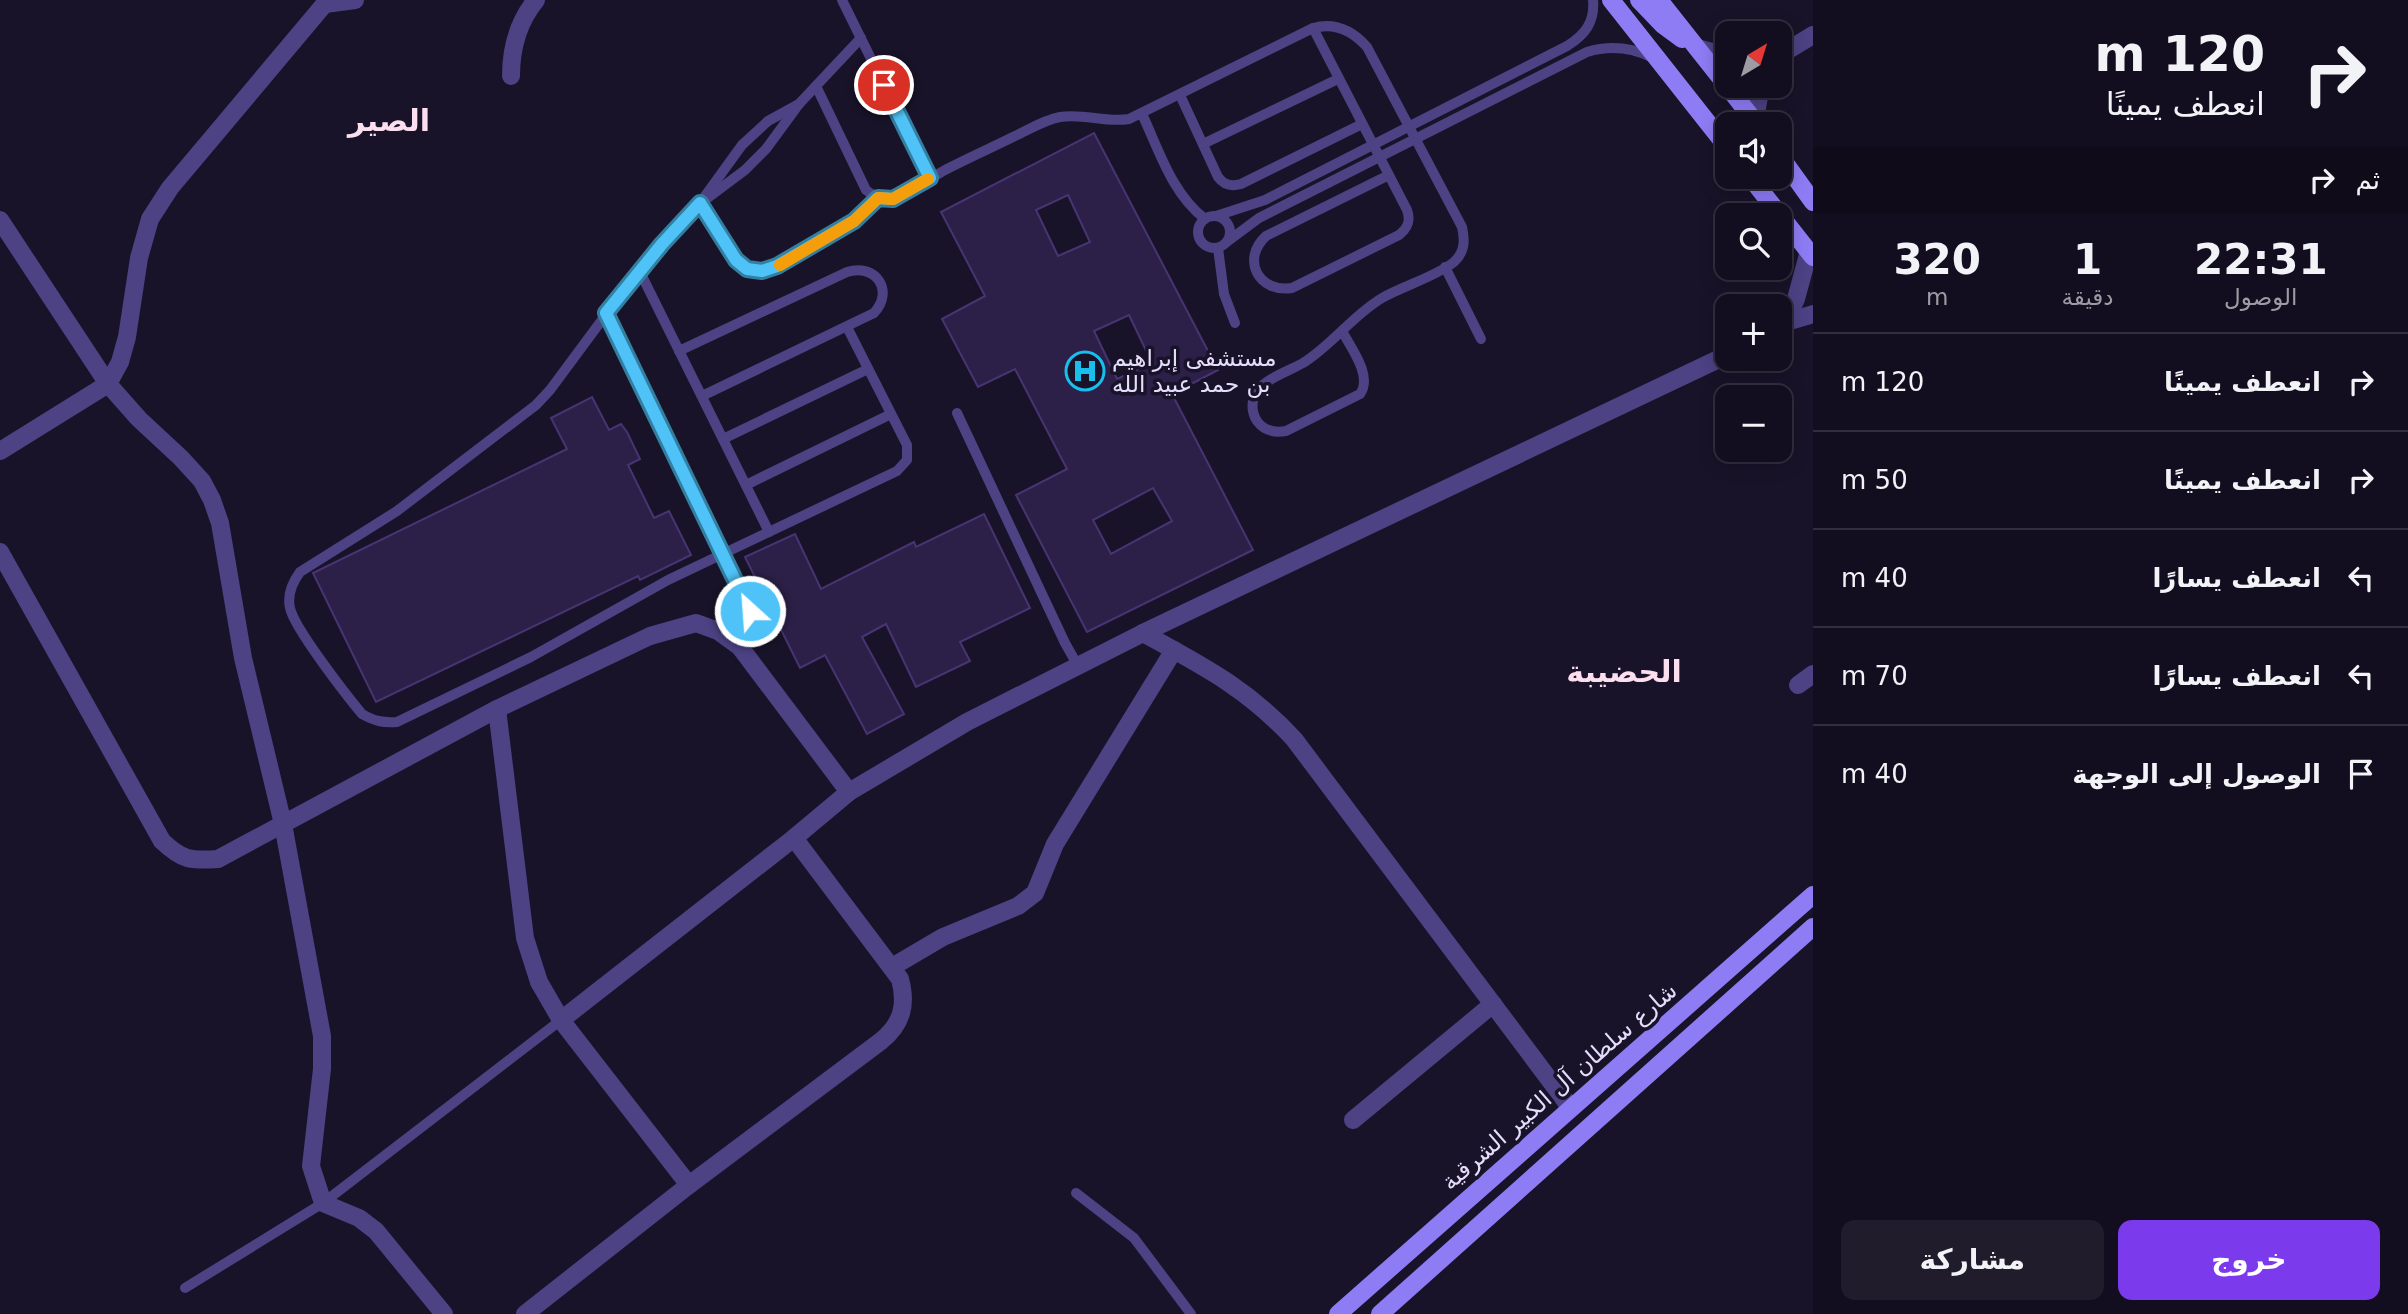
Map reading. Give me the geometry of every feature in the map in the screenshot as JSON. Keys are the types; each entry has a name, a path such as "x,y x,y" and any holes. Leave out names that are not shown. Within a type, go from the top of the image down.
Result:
{"main road":[{"path":"1611,0 1715,132"},
{"path":"1639,0 1669,30 1697,48"},
{"path":"1659,0 1748,112"},
{"path":"1792,173 1813,202"},
{"path":"1760,189 1811,254"},
{"name":"شارع سلطان آل الكبير الشرقية","path":"1338,1314 1813,895"},
{"path":"1380,1314 1811,934"}],"street":[{"path":"0,451 108,384 120,362 127,337 139,258 150,219 170,188 327,2 355,0"},
{"path":"511,76 517,33 536,0"},
{"path":"1792,48 1813,35"},
{"path":"1697,48 1715,53"},
{"path":"0,220 108,384 202,481 212,500 225,547 243,658 283,824 323,1036 312,1166 323,1203 359,1218 376,1231 444,1314"},
{"path":"1792,306 1811,254"},
{"path":"1792,320 1813,314"},
{"path":"561,1020 849,792 967,722 1143,633 1715,361"},
{"path":"0,552 162,841 178,856 195,861 218,859 497,709 650,636 696,623 718,631 740,647 849,792"},
{"path":"1143,633 1226,679 1273,717 1294,739 1570,1107"},
{"path":"892,967 943,937 1018,906 1035,893 1055,844 1174,650"},
{"path":"1798,685 1813,674"},
{"path":"497,709 525,938 539,982 561,1020 689,1185"},
{"path":"525,1314 689,1185 892,1032 900,1020 904,993 900,979 794,838"},
{"path":"1353,1120 1493,1004"}],"lane":[{"path":"842,0 930,178"},
{"path":"1593,0 1594,13 1591,23 1577,40 1265,200 1210,218 1198,230 1198,236 1206,246 1223,244 1259,218 1587,52 1612,47 1625,48 1639,51 1662,64"},
{"path":"816,86 866,190 878,198 893,199 930,178 1054,118 1077,116 1117,121 1142,114 1312,28 1337,26 1359,38 1367,47 1462,227 1464,237 1460,255 1454,262 1382,298 1361,313 1324,348 1258,389 1252,402 1252,410 1254,417 1264,428 1286,431 1360,394 1365,384 1364,376 1342,331"},
{"path":"1312,28 1389,175 1409,215 1407,227 1404,231 1292,288 1277,289 1259,276 1255,269 1254,254 1256,247 1266,236 1389,175"},
{"path":"700,203 731,182 766,149 799,104 861,38"},
{"path":"1203,144 1338,79"},
{"path":"1180,95 1222,181 1227,184 1236,185 1362,124"},
{"path":"799,104 768,121 731,159 700,203 639,270 550,390 523,417 397,512 300,572 291,586 289,596 292,616 362,714 373,720 397,723 531,657 651,589 903,466 908,452 907,445 847,327"},
{"path":"1142,114 1178,189 1190,206 1210,218 1227,223 1230,235 1223,244 1222,286 1235,323"},
{"path":"700,203 736,260 747,269 762,271 777,266 854,221 878,198"},
{"path":"1445,267 1481,339"},
{"path":"639,270 769,532"},
{"path":"680,351 847,272 868,271 879,280 882,301 874,313 702,396"},
{"path":"606,313 750,611"},
{"path":"723,439 869,369"},
{"path":"957,413 1078,666"},
{"path":"746,485 891,414"},
{"path":"185,1288 323,1203 561,1020"},
{"path":"1076,1193 1134,1238 1191,1314"}],"building":[{"path":"1094,133 1218,370 1172,394 1253,550 1087,632 1016,495 1067,469 1015,369 978,387 942,319 985,296 941,212","holes":["1068,195 1090,242 1058,256 1036,210","1129,315 1152,363 1117,379 1094,331","1153,488 1172,521 1111,554 1093,520"]},
{"path":"592,397 609,430 621,424 627,432 640,459 628,465 654,518 669,511 691,555 640,580 638,576 376,702 313,573 567,449 551,418"},
{"path":"984,514 1030,608 960,642 970,661 916,687 886,624 862,637 904,714 867,734 825,655 800,668 745,557 795,534 821,589 914,542 916,547"}],"slow traffic":[{"path":"780,265 854,221 878,198 893,199 928,179"}],"place":[{"name":"مستشفى إبراهيم بن حمد عبيد الله","path":"1085,371"}],"district":[{"name":"الصير","path":"389,120"},
{"name":"الحضيبة","path":"1624,671"}],"route":[{"path":"750,611 606,313 639,270 700,203 736,260 747,269 762,271 770,270 854,221 878,198 893,199 930,178 884,85"}]}
